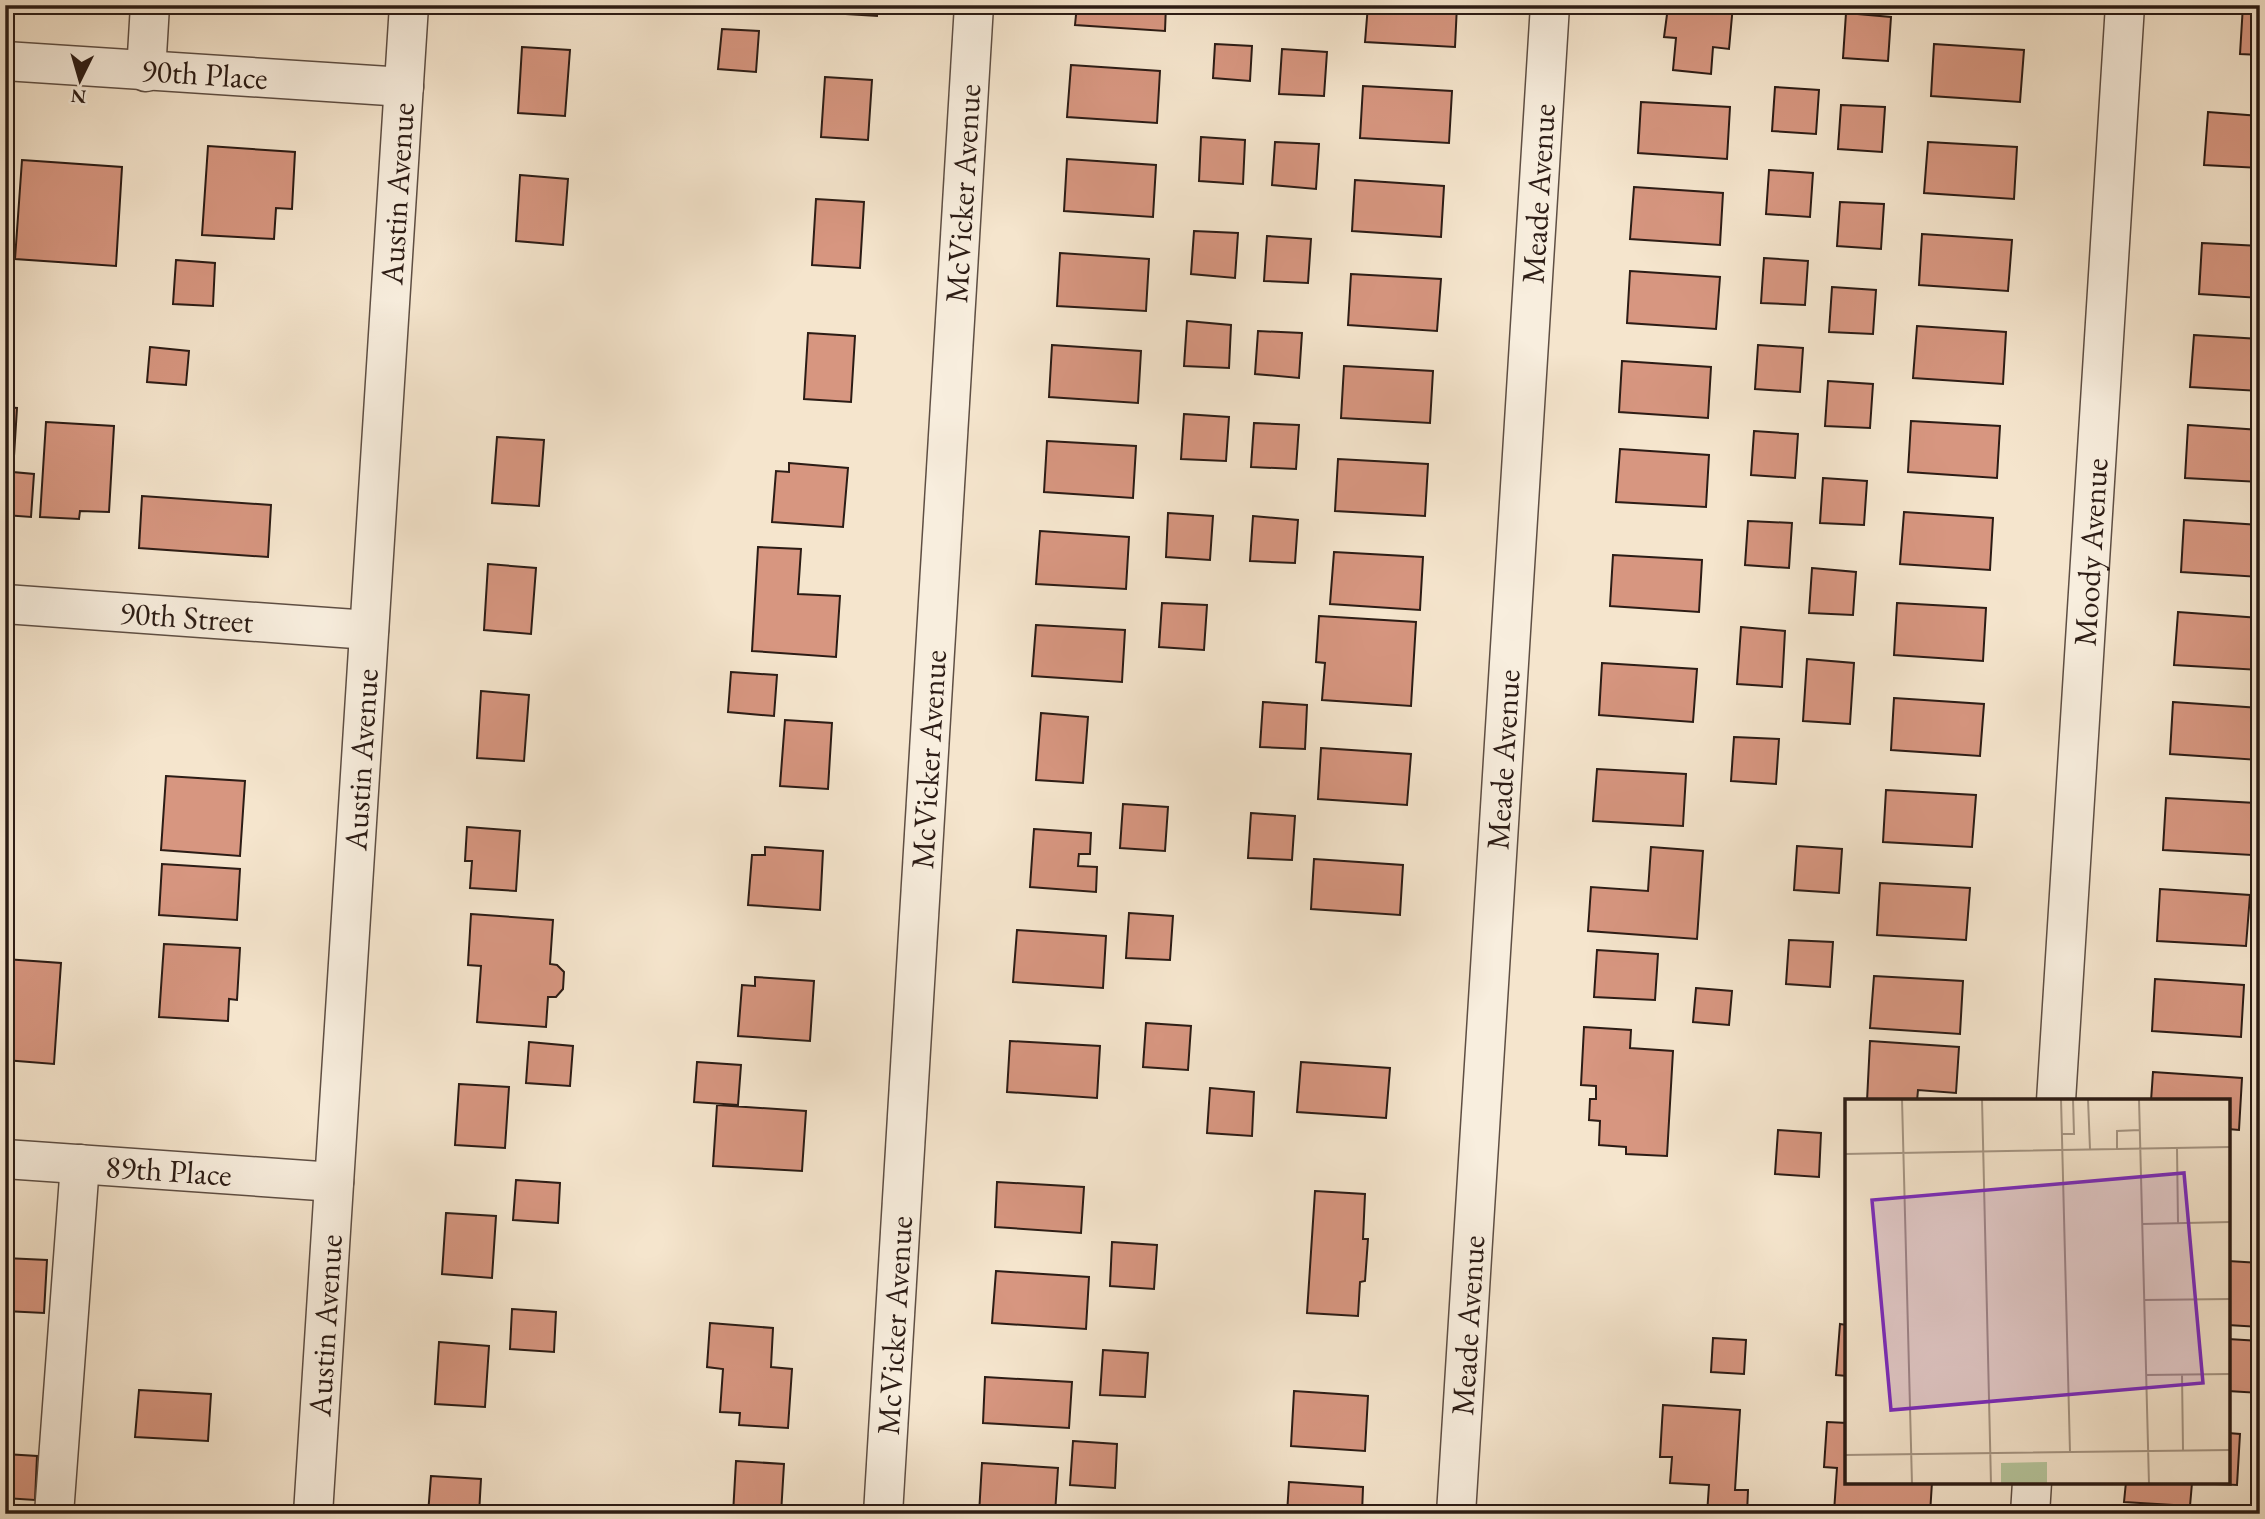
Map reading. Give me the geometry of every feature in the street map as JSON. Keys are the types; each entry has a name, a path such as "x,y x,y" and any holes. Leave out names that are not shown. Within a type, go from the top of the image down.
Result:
{"street":[{"path":"146,72 150,5"},
{"name":"Austin Avenue","path":"313,1514 409,5"},
{"name":"McVicker Avenue","path":"883,1514 974,5"},
{"name":"Meade Avenue","path":"1456,1514 1550,5"},
{"name":"Moody Avenue","path":"2056,1099 2125,5"},
{"name":"90th Place","path":"5,61 404,87"},
{"name":"90th Street","path":"5,604 369,629"},
{"name":"89th Place","path":"5,1159 334,1182"},
{"path":"54,1514 80,1164"},
{"path":"2029,1514 2032,1484"}],"building":[{"path":"830,5 878,5 877,16 830,13"},
{"path":"1077,5 1166,5 1165,31 1075,25"},
{"path":"1368,5 1457,5 1455,47 1365,42"},
{"path":"1653,5 1733,5 1729,49 1713,47 1711,74 1673,70 1676,38 1664,37 1668,7"},
{"path":"1937,5 2027,5 2026,14 1937,8"},
{"path":"2243,5 2260,5 2260,55 2240,54"},
{"path":"1846,13 1891,17 1888,61 1843,58"},
{"path":"722,29 759,31 756,72 718,69"},
{"path":"1215,44 1252,46 1250,81 1213,78"},
{"path":"1934,44 2024,50 2020,102 1931,96"},
{"path":"522,47 570,50 565,116 518,113"},
{"path":"1282,49 1327,52 1324,96 1279,94"},
{"path":"1071,65 1160,71 1157,123 1067,117"},
{"path":"825,77 872,80 868,140 821,137"},
{"path":"1363,86 1452,91 1449,143 1360,138"},
{"path":"1775,87 1819,90 1816,134 1772,131"},
{"path":"1641,102 1730,107 1727,159 1638,153"},
{"path":"1841,105 1885,107 1882,152 1838,149"},
{"path":"2208,112 2260,116 2260,168 2204,165"},
{"path":"1201,137 1245,140 1243,184 1199,181"},
{"path":"1275,142 1319,144 1316,189 1272,185"},
{"path":"1928,142 2017,147 2014,199 1924,193"},
{"path":"208,146 295,152 292,209 276,208 274,239 202,235"},
{"path":"1067,159 1156,165 1153,217 1064,211"},
{"path":"22,160 122,167 116,266 15,259"},
{"path":"1769,170 1813,173 1810,217 1766,214"},
{"path":"520,175 568,179 563,245 516,241"},
{"path":"1355,180 1444,186 1441,237 1352,231"},
{"path":"1634,187 1723,193 1720,245 1630,239"},
{"path":"816,199 864,202 860,268 812,265"},
{"path":"1840,202 1884,204 1881,249 1837,246"},
{"path":"1194,231 1238,233 1235,278 1191,274"},
{"path":"1922,234 2012,240 2008,291 1919,285"},
{"path":"1267,236 1311,239 1308,283 1264,281"},
{"path":"2202,243 2260,246 2260,298 2199,294"},
{"path":"1060,253 1149,259 1146,311 1057,306"},
{"path":"1764,258 1808,261 1805,305 1761,303"},
{"path":"176,260 215,263 213,306 173,304"},
{"path":"1630,271 1720,277 1716,329 1627,323"},
{"path":"1351,274 1441,279 1437,331 1348,325"},
{"path":"1832,287 1876,290 1873,334 1829,332"},
{"path":"1187,321 1231,325 1229,368 1184,366"},
{"path":"1917,326 2006,332 2003,384 1913,378"},
{"path":"1258,331 1302,333 1299,378 1255,374"},
{"path":"808,333 855,336 851,402 804,399"},
{"path":"2194,335 2260,339 2260,391 2190,387"},
{"path":"1052,345 1141,351 1138,403 1049,397"},
{"path":"1758,345 1803,348 1800,392 1755,389"},
{"path":"150,347 189,351 186,385 147,382"},
{"path":"1622,361 1711,367 1708,418 1619,412"},
{"path":"1344,366 1433,371 1430,423 1341,418"},
{"path":"1828,381 1873,384 1870,428 1825,426"},
{"path":"5,407 17,408 13,472 34,474 31,517 5,515"},
{"path":"1184,414 1229,417 1226,461 1181,459"},
{"path":"1911,421 2000,426 1997,478 1908,472"},
{"path":"46,422 114,426 109,512 80,511 79,519 40,517"},
{"path":"1254,423 1299,425 1296,469 1251,467"},
{"path":"2188,425 2260,430 2260,482 2185,478"},
{"path":"1754,431 1798,434 1795,478 1751,475"},
{"path":"497,437 544,440 539,506 492,503"},
{"path":"1047,441 1136,446 1133,498 1044,492"},
{"path":"1620,449 1709,455 1706,507 1616,502"},
{"path":"1338,459 1428,464 1425,516 1335,511"},
{"path":"789,463 848,468 843,527 772,522 776,471 789,472"},
{"path":"1823,478 1867,481 1864,525 1820,523"},
{"path":"142,496 271,505 268,557 139,548"},
{"path":"1904,512 1993,518 1990,570 1900,564"},
{"path":"1168,513 1213,516 1210,560 1166,557"},
{"path":"1253,516 1298,520 1295,563 1250,561"},
{"path":"2184,520 2260,525 2260,577 2181,572"},
{"path":"1748,521 1792,523 1789,568 1745,565"},
{"path":"1040,531 1129,537 1126,589 1036,584"},
{"path":"758,547 801,549 798,594 840,596 836,657 752,651"},
{"path":"1334,552 1423,557 1420,610 1330,604"},
{"path":"1613,555 1702,560 1699,612 1610,606"},
{"path":"488,564 536,568 531,634 484,630"},
{"path":"1812,568 1856,572 1853,615 1809,613"},
{"path":"1162,603 1207,605 1204,650 1159,647"},
{"path":"1897,603 1986,608 1983,661 1894,655"},
{"path":"2178,612 2260,618 2260,670 2174,665"},
{"path":"1319,616 1416,622 1411,706 1322,700 1325,663 1316,662"},
{"path":"1036,625 1125,630 1122,682 1032,676"},
{"path":"1741,627 1785,631 1782,687 1737,684"},
{"path":"1807,659 1854,663 1850,724 1803,721"},
{"path":"1602,663 1697,669 1693,722 1599,715"},
{"path":"731,672 777,675 774,716 728,712"},
{"path":"481,691 529,695 524,761 477,758"},
{"path":"1894,698 1984,704 1980,756 1891,750"},
{"path":"1263,702 1307,705 1305,749 1260,747"},
{"path":"2173,702 2260,708 2259,760 2170,754"},
{"path":"1041,713 1088,717 1083,783 1036,780"},
{"path":"785,720 832,723 828,789 780,786"},
{"path":"1734,737 1779,739 1776,784 1731,781"},
{"path":"1321,748 1411,754 1407,805 1318,799"},
{"path":"1597,769 1686,774 1683,826 1593,821"},
{"path":"166,776 245,781 240,856 161,850"},
{"path":"1886,790 1976,795 1972,847 1883,842"},
{"path":"2166,798 2256,803 2252,855 2163,850"},
{"path":"1123,804 1168,807 1165,851 1120,848"},
{"path":"1251,813 1295,816 1292,860 1248,858"},
{"path":"467,827 520,831 516,891 470,888 472,861 465,861"},
{"path":"1034,829 1091,833 1090,854 1079,854 1078,866 1097,867 1096,892 1030,887"},
{"path":"1797,846 1842,849 1839,893 1794,890"},
{"path":"765,847 823,851 820,910 748,905 752,855 765,855"},
{"path":"1651,847 1703,851 1697,939 1588,931 1591,887 1648,891"},
{"path":"1314,859 1403,865 1400,915 1311,909"},
{"path":"162,864 240,869 237,920 159,915"},
{"path":"1880,883 1970,888 1966,940 1877,935"},
{"path":"2160,889 2250,895 2246,946 2157,941"},
{"path":"1129,913 1173,916 1170,960 1126,958"},
{"path":"471,914 553,920 550,964 557,965 564,972 563,989 556,997 548,997 546,1027 477,1022 481,966 468,965"},
{"path":"1017,930 1106,936 1103,988 1013,982"},
{"path":"1789,940 1833,942 1830,987 1786,984"},
{"path":"164,944 240,948 237,1000 229,999 228,1021 159,1017"},
{"path":"1597,950 1658,954 1655,1000 1594,997"},
{"path":"5,959 61,963 54,1064 5,1060"},
{"path":"1874,976 1963,981 1960,1034 1870,1028"},
{"path":"755,977 814,981 810,1041 738,1036 742,985 755,986"},
{"path":"2155,979 2244,985 2241,1037 2152,1031"},
{"path":"1696,988 1732,991 1729,1025 1693,1022"},
{"path":"1146,1023 1191,1026 1188,1070 1143,1067"},
{"path":"1584,1027 1631,1030 1630,1048 1673,1051 1667,1156 1626,1154 1626,1147 1599,1145 1600,1121 1589,1120 1590,1099 1596,1099 1596,1086 1581,1085"},
{"path":"1010,1041 1100,1046 1097,1098 1007,1092"},
{"path":"1870,1041 1959,1047 1956,1093 1918,1090 1917,1099 1867,1099"},
{"path":"529,1042 573,1046 570,1086 526,1083"},
{"path":"697,1062 741,1065 738,1105 694,1102"},
{"path":"1301,1062 1390,1068 1386,1118 1297,1112"},
{"path":"2153,1072 2242,1078 2239,1130 2230,1129 2230,1099 2151,1099"},
{"path":"459,1084 509,1087 505,1148 455,1145"},
{"path":"1210,1088 1254,1092 1252,1136 1207,1133"},
{"path":"717,1105 806,1111 802,1171 713,1166"},
{"path":"1778,1130 1821,1133 1819,1177 1775,1174"},
{"path":"516,1180 560,1183 558,1223 513,1220"},
{"path":"997,1182 1084,1187 1081,1233 995,1227"},
{"path":"1315,1191 1365,1194 1363,1239 1368,1239 1365,1281 1360,1282 1358,1316 1307,1313"},
{"path":"446,1213 496,1216 492,1278 442,1274"},
{"path":"1112,1242 1157,1245 1154,1289 1110,1286"},
{"path":"5,1258 47,1260 44,1313 5,1311"},
{"path":"2230,1261 2260,1263 2260,1327 2230,1325"},
{"path":"996,1271 1089,1277 1086,1329 992,1323"},
{"path":"512,1309 556,1312 554,1352 510,1349"},
{"path":"710,1323 773,1328 771,1367 792,1369 788,1428 739,1425 740,1413 720,1412 723,1369 707,1367"},
{"path":"1840,1324 1845,1325 1845,1376 1836,1375"},
{"path":"1713,1338 1746,1340 1744,1374 1711,1372"},
{"path":"2230,1339 2260,1341 2260,1393 2230,1391"},
{"path":"439,1342 489,1346 485,1407 435,1404"},
{"path":"1103,1350 1148,1353 1145,1397 1100,1395"},
{"path":"985,1377 1072,1382 1069,1428 983,1423"},
{"path":"139,1390 211,1394 208,1441 135,1437"},
{"path":"1294,1391 1368,1396 1365,1451 1291,1446"},
{"path":"1663,1405 1740,1410 1735,1490 1748,1490 1747,1514 1707,1514 1709,1485 1670,1483 1672,1457 1660,1457"},
{"path":"1827,1422 1845,1423 1845,1484 1932,1484 1930,1514 1834,1512 1837,1468 1824,1467"},
{"path":"2230,1433 2240,1434 2237,1485 2214,1484 2230,1484"},
{"path":"1073,1441 1117,1444 1115,1488 1070,1485"},
{"path":"5,1454 37,1456 35,1500 5,1498"},
{"path":"736,1461 784,1464 781,1514 733,1514"},
{"path":"982,1463 1058,1468 1055,1514 979,1514"},
{"path":"431,1476 481,1479 479,1514 428,1514"},
{"path":"1289,1482 1363,1487 1362,1514 1287,1514"},
{"path":"2126,1484 2192,1484 2190,1506 2124,1502"}]}
